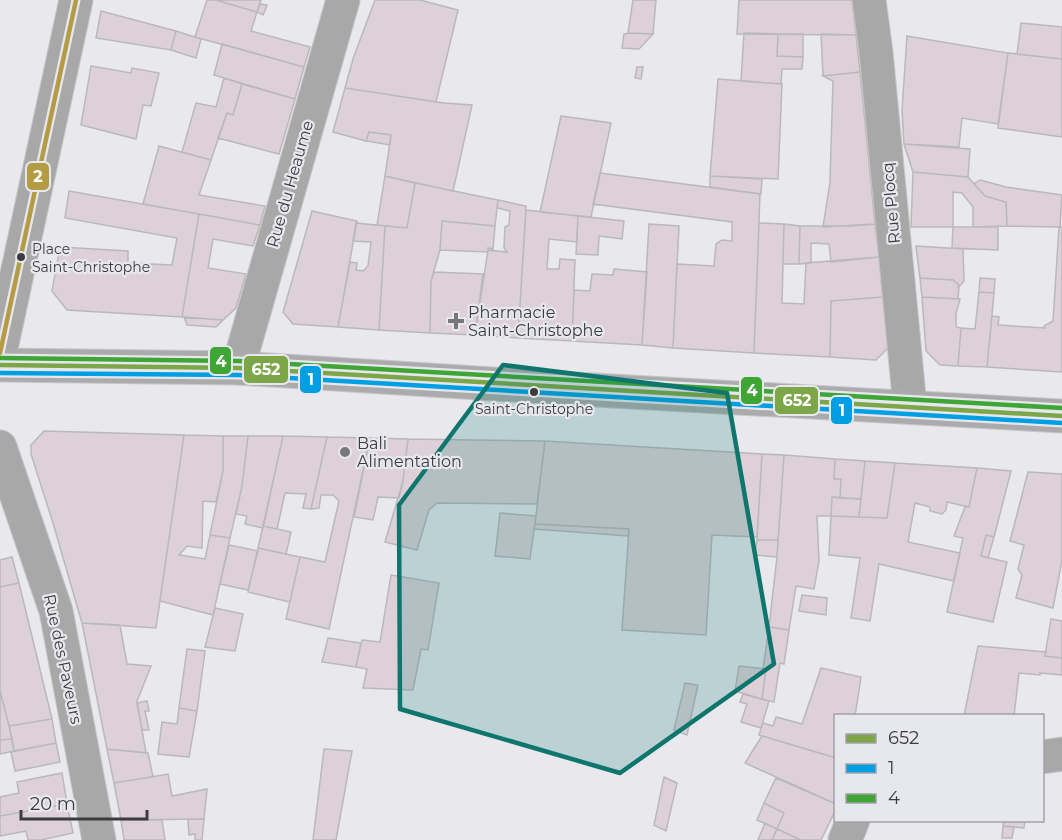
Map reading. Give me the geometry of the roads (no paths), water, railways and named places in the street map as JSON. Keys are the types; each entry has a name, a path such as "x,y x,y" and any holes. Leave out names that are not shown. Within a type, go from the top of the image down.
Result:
{"main road":[{"path":"0,365 238,368 1062,416"}],"street":[{"path":"0,353 76,0"},
{"name":"Rue du Heaume","path":"238,368 343,0"},
{"name":"Rue Plocq","path":"869,0 910,407"},
{"name":"Rue des Paveurs","path":"0,447 56,611 99,840"},
{"path":"1044,757 1062,754"},
{"path":"845,840 853,822"}],"place":[{"name":"Place Saint-Christophe","path":"21,257"},
{"name":"Pharmacie Saint-Christophe","path":"456,321"},
{"name":"Saint-Christophe","path":"534,392"},
{"name":"Bali Alimentation","path":"345,452"}]}
